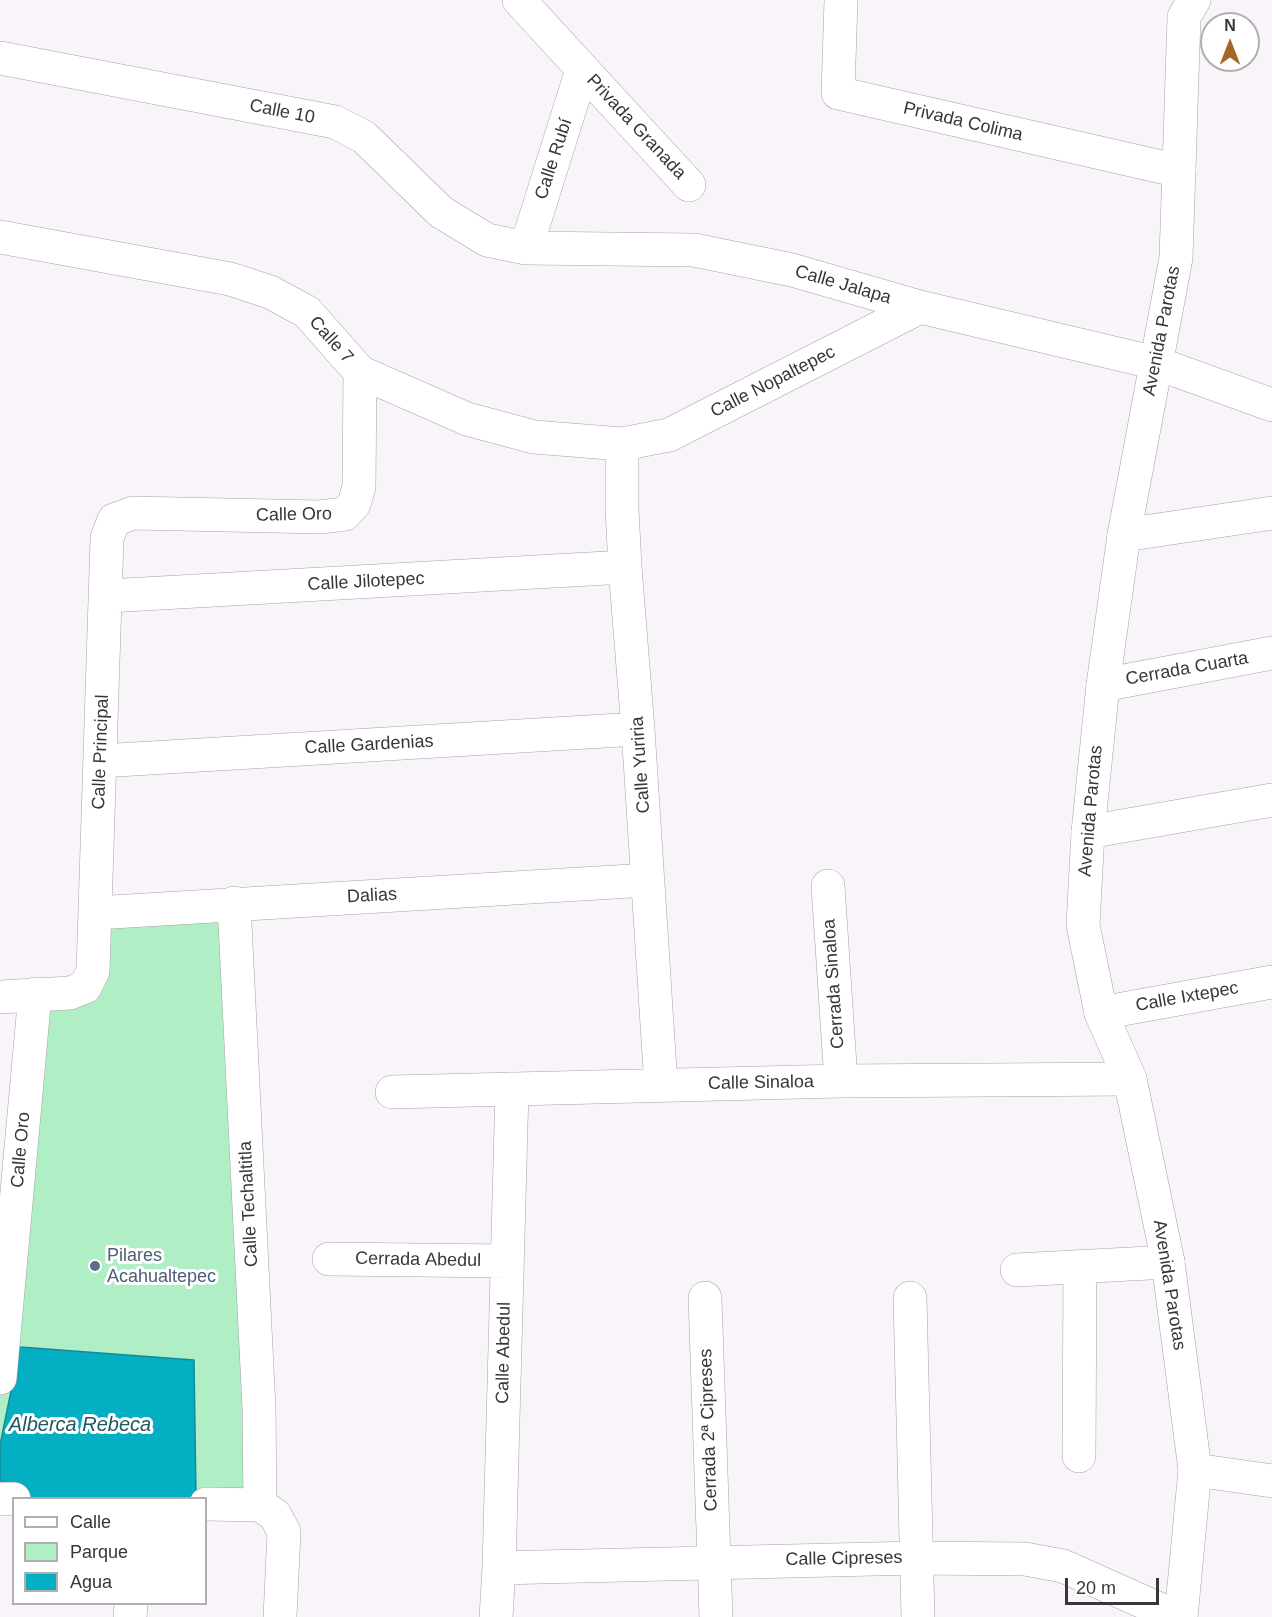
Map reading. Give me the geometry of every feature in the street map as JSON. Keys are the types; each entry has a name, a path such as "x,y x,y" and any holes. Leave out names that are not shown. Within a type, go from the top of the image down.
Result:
{"street":[{"name":"Privada Granada","path":"519,0 689,184"},
{"name":"Privada Colima","path":"841,0 838,93 1179,171"},
{"name":"Avenida Parotas","path":"1179,1617 1195,1470 1168,1262 1130,1079 1101,1013 1083,925 1088,832 1103,685 1124,535 1176,258 1184,17 1194,0"},
{"name":"Calle 10","path":"0,58 335,122 364,137 441,212 486,240 526,248"},
{"name":"Calle Rubí","path":"526,248 582,70"},
{"name":"Calle 7","path":"0,237 230,279 270,292 306,312 360,372 467,420 534,437 622,444"},
{"name":"Calle Jalapa","path":"526,248 694,250 792,270 920,307 1156,363 1272,405"},
{"name":"Calle Nopaltepec","path":"622,444 669,435 920,307"},
{"name":"Calle Oro","path":"134,513 320,518 345,514 354,504 359,487 360,372"},
{"name":"Calle Yuriria","path":"622,444 622,509 661,1086"},
{"name":"Calle Principal","path":"35,994 70,993 85,987 93,971 107,596 107,538 114,520 134,513"},
{"path":"1124,535 1272,513"},
{"name":"Calle Jilotepec","path":"107,596 626,567"},
{"name":"Cerrada Cuarta","path":"1103,685 1272,654"},
{"name":"Calle Gardenias","path":"100,761 638,729"},
{"path":"1088,832 1272,800"},
{"name":"Dalias","path":"95,913 648,879"},
{"name":"Cerrada Sinaloa","path":"828,886 841,1081"},
{"name":"Calle Techaltitla","path":"234,903 259,1408 260,1505"},
{"name":"Calle Ixtepec","path":"1101,1013 1272,982"},
{"name":"Calle Oro","path":"0,1378 35,994"},
{"path":"0,997 35,994"},
{"name":"Calle Sinaloa","path":"392,1092 841,1081 1130,1079"},
{"name":"Calle Abedul","path":"496,1617 512,1089"},
{"name":"Cerrada Abedul","path":"329,1259 507,1261"},
{"path":"1017,1270 1168,1262"},
{"path":"1079,1456 1080,1267"},
{"name":"Cerrada 2ª Cipreses","path":"705,1298 716,1617"},
{"path":"910,1298 918,1617"},
{"path":"1195,1470 1272,1481"},
{"path":"207,1504 260,1505 275,1515 284,1532 280,1617"},
{"name":"Calle Cipreses","path":"499,1568 916,1558 1025,1559 1063,1566 1179,1617"}],"green space":[{"path":"95,913 225,913 250,1495 12,1497 0,1499 0,1378 35,994 70,993"}],"water":[{"name":"Alberca Rebeca","path":"20,1347 194,1360 196,1497 0,1498 0,1445"}],"place":[{"name":"Pilares Acahualtepec","path":"95,1266"}]}
